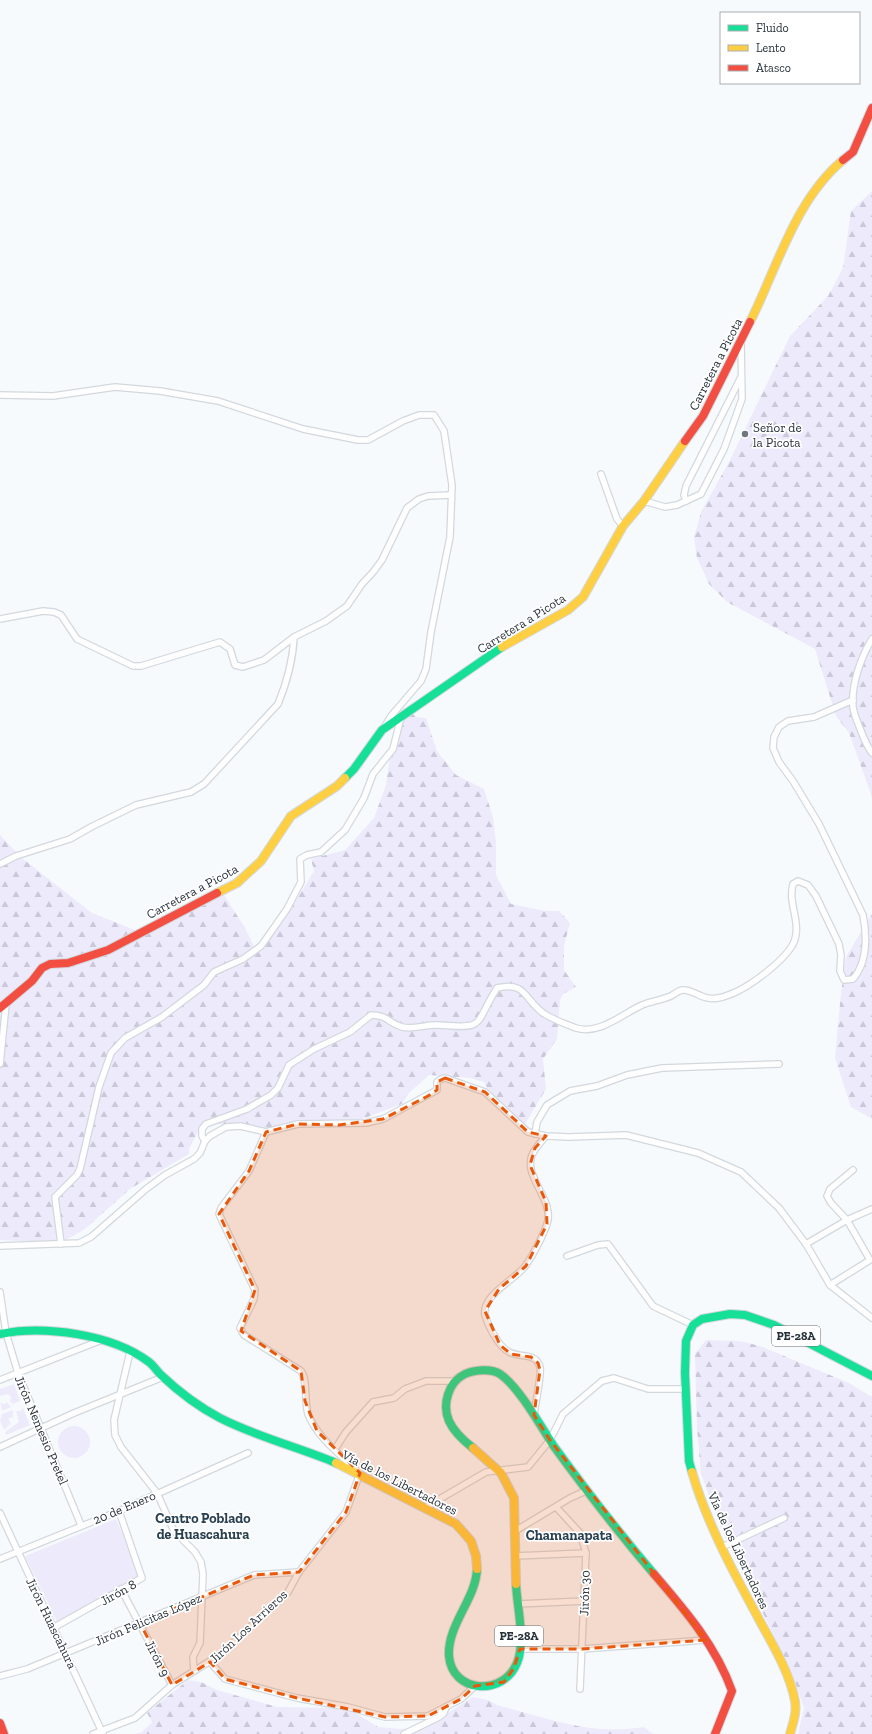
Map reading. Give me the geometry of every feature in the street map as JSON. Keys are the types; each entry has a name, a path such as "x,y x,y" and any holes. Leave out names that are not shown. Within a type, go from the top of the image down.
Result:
{"main road":[{"name":"Carretera a Picota","path":"3,1006 32,981 42,968 50,964 68,963 108,950 140,932 237,883 261,861 291,816 337,786 354,769 382,730 506,644 568,610 583,597 623,526 644,500 703,416 741,339 773,269 810,197 830,172 853,152 872,108"},
{"name":"PE-28A","path":"693,1325 702,1319 714,1316 730,1314 745,1316 774,1325 872,1376"},
{"name":"Vía de los Libertadores","path":"693,1325 686,1342 689,1461 701,1502 722,1547 781,1661 791,1685 795,1703 795,1715 790,1734"},
{"name":"Vía de los Libertadores","path":"3,1334 46,1330 99,1342 130,1352 152,1365 163,1377 209,1412 360,1473 459,1526 472,1542 476,1567 475,1580 453,1633 448,1657 454,1672 460,1679 475,1686"},
{"path":"454,1381 461,1376 476,1371 488,1371 500,1374 534,1415 550,1440 588,1490 706,1640 722,1667 732,1691 715,1734"},
{"name":"PE-28A","path":"454,1381 446,1398 447,1419 454,1430 498,1470 512,1492 514,1502 515,1556 520,1649 514,1668 504,1682 494,1686 475,1686"},
{"path":"0,1723 4,1734"}],"street":[{"path":"644,500 665,507 686,501 701,494 724,449 742,399 741,339"},
{"path":"686,501 684,495 686,486 741,376"},
{"path":"0,395 54,396 115,387 160,391 218,401 303,429 358,440 368,440 403,421 419,415 434,415 444,431 452,485 450,537 431,632 426,669 421,681 391,716 382,730"},
{"path":"601,474 617,519 623,526"},
{"path":"0,619 44,611 54,612 61,615 77,639 133,666 141,666 220,642 230,649 235,665 243,667 264,660 294,637 326,621 347,606 362,584 382,560 407,508 419,499 428,496 451,495"},
{"path":"0,864 16,856 70,839 91,826 136,806 191,792 204,784 278,704 294,654 294,637"},
{"path":"872,639 867,647 855,683 853,700 853,709 868,748 872,753"},
{"path":"205,1141 202,1136 202,1129 206,1124 247,1109 271,1095 278,1088 289,1064 314,1049 350,1032 371,1015 384,1016 404,1027 438,1025 452,1027 473,1026 478,1022 486,1010 497,988 506,986 516,987 526,993 533,1004 543,1013 576,1028 593,1029 607,1024 643,1004 671,996 682,990 716,999 738,992 782,959 792,946 797,928 791,890 793,884 798,881 808,885 816,896 840,944 841,975 844,980 853,979 860,966 866,947 864,915 819,824 793,781 779,762 773,748 774,737 779,726 788,722 814,717 853,700"},
{"path":"61,1244 55,1197 77,1175 80,1168 99,1087 111,1053 126,1038 162,1017 204,985 214,972 243,959 261,946 287,909 301,882 300,859 307,854 321,852 345,830 364,798 373,774 393,749 401,717"},
{"path":"0,1064 3,1006"},
{"path":"535,1134 537,1122 547,1105 570,1091 597,1086 627,1075 662,1068 779,1064"},
{"path":"0,1246 79,1243 91,1237 146,1189 165,1175 194,1159 200,1153 205,1141 210,1136 226,1127 240,1126 266,1132 298,1124 339,1125 384,1120 437,1090 437,1082 445,1078 485,1092 528,1132 546,1136 626,1135 698,1153 741,1172 779,1208 806,1244 830,1285 872,1318"},
{"path":"266,1132 249,1172 219,1210 220,1219 255,1293 254,1299 240,1328 244,1335 302,1371 304,1375 305,1401 309,1415 317,1431 360,1473"},
{"path":"534,1415 540,1367 536,1359 511,1354 500,1345 486,1316 485,1310 499,1289 526,1266 547,1224 546,1202 530,1165 531,1157 535,1148 546,1136"},
{"path":"830,1285 870,1260 847,1220 831,1203 827,1192 853,1170"},
{"path":"806,1244 847,1220 872,1209"},
{"path":"567,1256 608,1244 653,1306 693,1325"},
{"name":"Jirón Nemesio Pretel","path":"0,1292 3,1334 40,1428 81,1525"},
{"path":"0,1380 99,1342"},
{"path":"130,1352 118,1395 114,1420 115,1435 121,1447 157,1493 174,1531 195,1552 201,1562 200,1643 193,1657 194,1671"},
{"path":"0,1446 163,1377"},
{"path":"426,1507 469,1480 486,1472 528,1467 550,1440 563,1414 602,1381 614,1378 648,1389 686,1389"},
{"path":"335,1448 346,1432 373,1402 394,1398 405,1389 426,1381 454,1381"},
{"name":"20 de Enero","path":"0,1559 81,1525 119,1511 248,1453"},
{"name":"Jirón Los Arrieros","path":"93,1734 102,1732 135,1718 172,1685 210,1662 241,1636 288,1592 299,1572 346,1512 360,1473"},
{"path":"515,1532 556,1507 588,1490"},
{"name":"Jirón 30","path":"556,1507 580,1533 586,1553 580,1689"},
{"name":"Jirón 8","path":"53,1628 142,1578 119,1511"},
{"name":"Jirón Huascahura","path":"0,1513 102,1732"},
{"path":"722,1547 784,1518"},
{"path":"515,1556 586,1553"},
{"name":"Jirón Felicitas López","path":"0,1676 28,1669 254,1575 299,1572"},
{"name":"Jirón 9","path":"121,1589 172,1685"},
{"path":"517,1604 584,1601"},
{"path":"520,1649 582,1649 706,1640"},
{"path":"210,1662 225,1679 297,1698 348,1707 385,1717 428,1716 461,1699 475,1686"},
{"path":"404,1734 439,1717 444,1713 446,1707"}],"highlighted area":[{"path":"445,1078 485,1092 528,1132 546,1136 535,1148 530,1165 546,1202 547,1224 526,1266 499,1289 485,1311 500,1345 511,1354 531,1357 538,1363 540,1370 534,1415 550,1440 706,1640 582,1649 520,1649 514,1668 504,1682 475,1686 461,1699 428,1716 385,1717 297,1698 225,1679 210,1662 172,1685 140,1623 254,1575 299,1572 346,1512 360,1473 317,1431 305,1401 301,1371 241,1331 255,1290 219,1214 249,1171 266,1132 298,1124 339,1125 383,1119 428,1096 437,1090 437,1082"}],"green space":[{"path":"872,191 872,797 849,733 836,716 815,649 727,602 709,584 697,558 694,537 701,512 730,460 790,336 828,296 843,268 851,211"},
{"path":"410,711 416,717 426,718 437,751 456,775 484,789 493,817 496,842 496,875 511,904 545,911 559,911 570,923 564,946 564,970 576,987 563,994 560,1000 557,1039 543,1059 546,1089 522,1129 494,1102 484,1082 470,1078 429,1075 409,1093 402,1104 362,1119 321,1124 296,1122 260,1130 214,1123 198,1132 189,1149 189,1154 130,1189 85,1229 61,1243 0,1240 0,835 22,858 92,913 140,932 221,890 245,928 257,952 284,920 314,871 311,859 345,850 374,818 386,785 392,741 401,717"},
{"path":"872,913 872,1119 851,1107 835,1058 846,957"},
{"path":"706,1340 740,1341 760,1346 849,1383 872,1397 872,1734 798,1734 804,1708 790,1668 724,1535 701,1474 697,1428 695,1354"},
{"path":"14,1384 20,1401 13,1404 10,1401 11,1397 8,1394 0,1396 0,1389"},
{"path":"0,1399 1,1403 5,1404 7,1402 11,1407 2,1411"},
{"path":"23,1408 30,1425 6,1435 5,1432 19,1422 16,1411 20,1411"},
{"path":"13,1410 13,1417 8,1419 11,1423 4,1430 0,1421 2,1414"},
{"path":"71,1426 77,1426 86,1430 90,1442 86,1454 77,1458 71,1458 62,1454 58,1445 58,1439 62,1430"},
{"path":"116,1519 141,1578 57,1622 25,1556"},
{"path":"188,1680 201,1682 217,1690 277,1707 348,1708 378,1727 401,1729 427,1726 473,1697 576,1726 607,1729 644,1727 653,1734 136,1734 142,1732 152,1722 147,1713"}],"traffic: fast":[{"path":"345,778 354,769 382,730 502,647"},
{"path":"692,1472 689,1461 685,1373 686,1341 693,1325 702,1319 730,1314 745,1315 774,1325 872,1376"},
{"path":"0,1334 18,1331 57,1332 97,1338 116,1345 134,1352 149,1362 161,1375 182,1393 204,1409 220,1418 248,1431 336,1463"},
{"path":"473,1448 460,1436 449,1421 446,1408 448,1394 454,1382 465,1374 473,1371 487,1370 496,1372 507,1380 522,1397 553,1445 577,1478 654,1574"},
{"path":"477,1569 472,1591 452,1634 449,1656 452,1668 459,1677 468,1683 479,1686 490,1685 501,1681 510,1674 517,1663 520,1655 521,1635 516,1584"}],"traffic: slow":[{"path":"750,322 800,215 826,176 843,160"},
{"path":"502,647 568,610 583,597 623,526 644,501 685,441"},
{"path":"217,893 237,883 261,861 291,816 337,786 345,778"},
{"path":"473,1448 501,1473 514,1498 516,1584"},
{"path":"336,1463 456,1524 471,1541 476,1556 477,1569"},
{"path":"692,1472 711,1525 736,1577 778,1654 788,1677 795,1701 794,1718 790,1734"}],"traffic: jam":[{"path":"843,160 853,152 872,108"},
{"path":"685,441 703,416 750,322"},
{"path":"0,1008 32,981 42,968 50,964 68,963 108,950 217,893"},
{"path":"654,1574 699,1629 717,1659 732,1691 715,1734"},
{"path":"0,1723 4,1734"}],"place":[{"name":"Señor de la Picota","path":"745,434"}],"district":[{"name":"Centro Poblado de Huascahura","path":"203,1526"},
{"name":"Chamanapata","path":"569,1535"}]}
